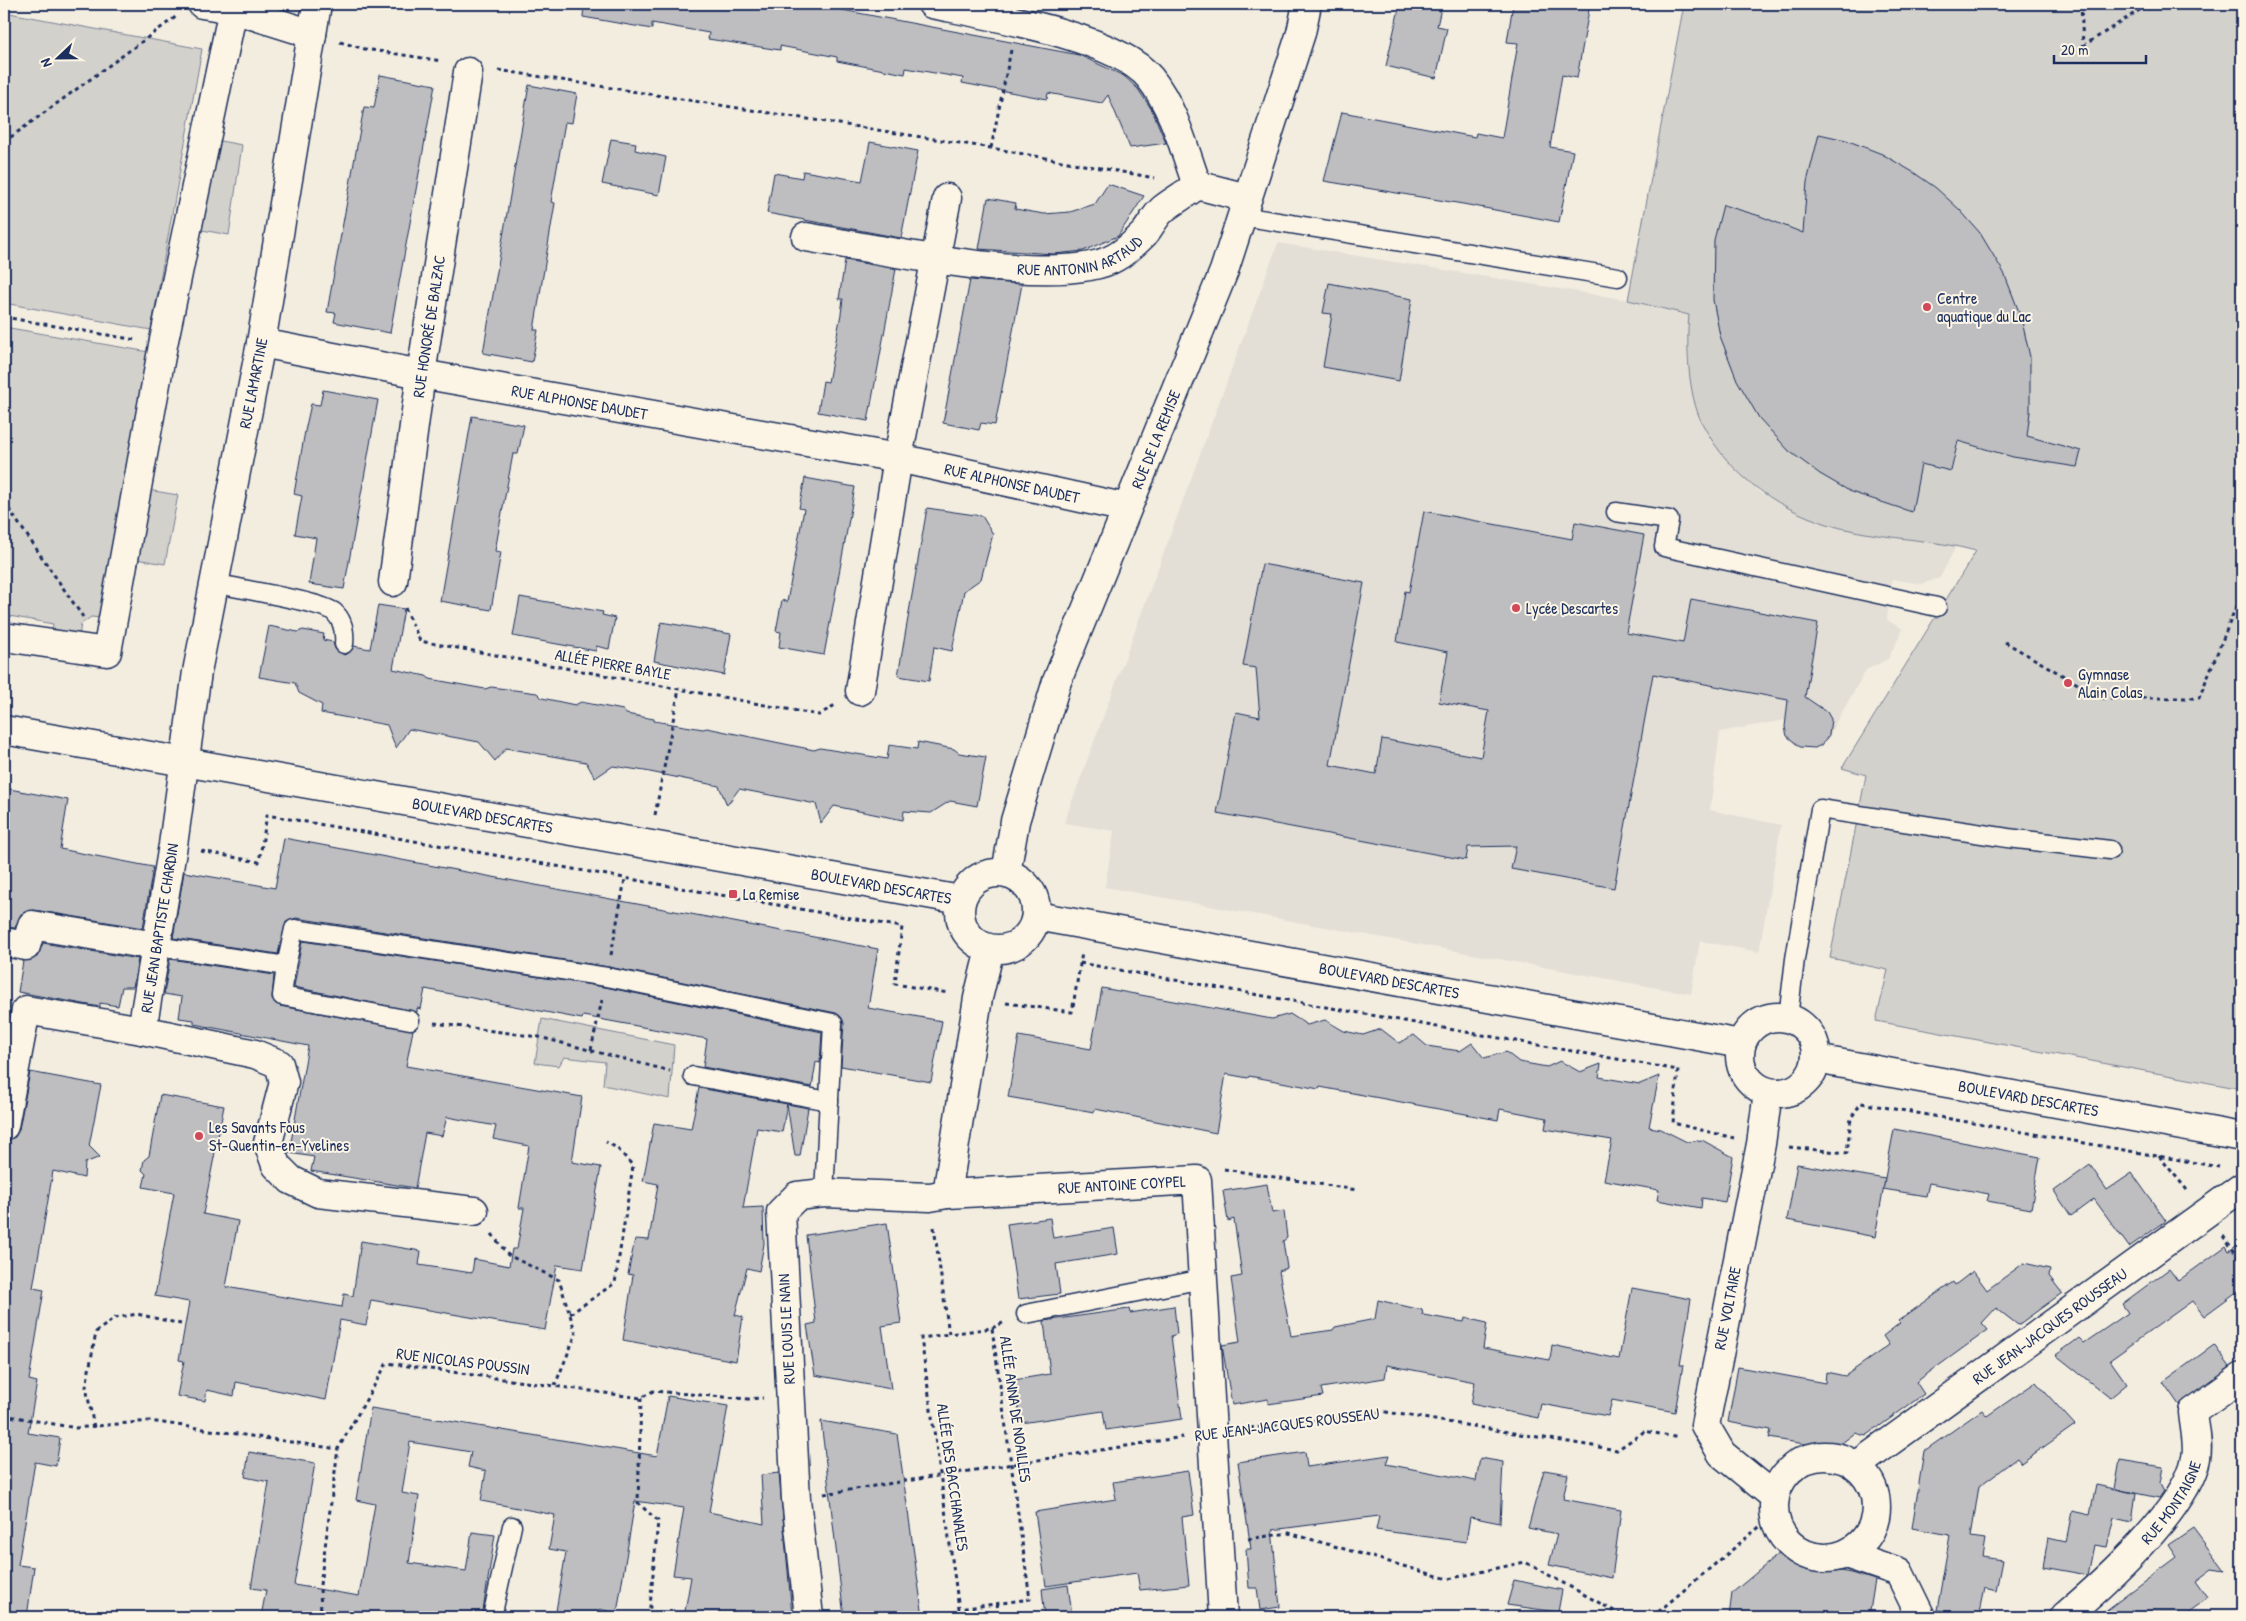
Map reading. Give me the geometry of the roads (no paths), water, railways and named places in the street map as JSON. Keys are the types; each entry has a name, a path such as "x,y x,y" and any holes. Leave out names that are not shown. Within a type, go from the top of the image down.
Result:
{"street":[{"name":"RUE LAMARTINE","path":"184,762 197,672 261,343 317,4"},
{"path":"932,4 1017,22 1086,41 1119,53 1149,77 1170,110 1197,186 1244,207"},
{"name":"RUE DE LA REMISE","path":"1006,873 1015,821 1057,681 1224,270 1301,33 1307,4"},
{"path":"4,637 107,652 163,345 233,6"},
{"path":"190,10 233,6 312,34"},
{"name":"RUE HONORÉ DE BALZAC","path":"393,582 420,374 480,71"},
{"name":"RUE ANTONIN ARTAUD","path":"806,237 938,258 1032,270 1065,270 1093,267 1116,258 1144,234 1163,208 1197,186"},
{"path":"860,691 898,458 938,258 948,198"},
{"name":"RUE ALPHONSE DAUDET","path":"261,343 420,374 898,458 1127,508"},
{"name":"BOULEVARD DESCARTES","path":"4,730 961,900"},
{"name":"RUE JEAN BAPTISTE CHARDIN","path":"184,762 173,845 142,1030 255,1054 279,1064 284,1082 268,1143 276,1165 291,1180 318,1193 474,1211"},
{"path":"994,872 1006,873 1026,884 1036,905 1036,916 1032,928 1025,939 1014,946 1002,950 990,949 978,944 968,936 962,925 959,913 961,900 965,890 983,875 994,872"},
{"name":"BOULEVARD DESCARTES","path":"1036,916 1741,1044"},
{"path":"4,942 26,946 32,925 156,946"},
{"path":"938,1196 978,998 990,949"},
{"path":"4,1126 26,1010 142,1030"},
{"path":"1777,1016 1788,1018 1807,1030 1813,1039 1816,1059 1813,1070 1799,1086 1779,1093 1768,1092 1757,1086 1746,1073 1740,1056 1741,1044 1750,1029 1765,1019 1777,1016"},
{"name":"BOULEVARD DESCARTES","path":"1816,1059 2242,1137"},
{"name":"RUE VOLTAIRE","path":"1768,1092 1761,1144 1706,1425 1722,1454 1775,1506"},
{"name":"RUE ANTOINE COYPEL","path":"938,1196 1198,1180 1223,1617"},
{"name":"RUE JEAN-JACQUES ROUSSEAU","path":"1856,1466 2242,1187"},
{"name":"RUE LOUIS LE NAIN","path":"809,1617 796,1499 781,1212 798,1196 824,1193 938,1196"},
{"name":"RUE MONTAIGNE","path":"2064,1617 2110,1578 2182,1495 2196,1457 2193,1412 2242,1377"},
{"path":"1814,1457 1839,1458 1856,1466 1869,1480 1876,1497 1876,1515 1872,1529 1861,1544 1846,1554 1826,1558 1808,1556 1793,1547 1780,1531 1775,1506 1779,1485 1790,1470 1804,1460 1814,1457"},
{"path":"1846,1554 1899,1572 1921,1617"}],"lane":[{"path":"1244,207 1618,277"},
{"path":"1616,512 1669,520 1664,547 1937,608"},
{"path":"214,584 305,602 334,611 343,625 344,644"},
{"path":"1788,1018 1795,959 1820,810 2008,838 2110,850"},
{"path":"410,1020 282,996 294,929 607,977 833,1023 824,1193"},
{"path":"156,946 286,966"},
{"path":"692,1076 829,1101"},
{"path":"1026,1314 1203,1279"},
{"path":"492,1617 512,1526"}],"place":[{"name":"Centre aquatique du Lac","path":"1927,307"},
{"name":"Lycée Descartes","path":"1516,608"},
{"name":"Gymnase Alain Colas","path":"2068,683"},
{"name":"La Remise","path":"733,894"},
{"name":"Les Savants Fous St-Quentin-en-Yvelines","path":"199,1136"}]}
